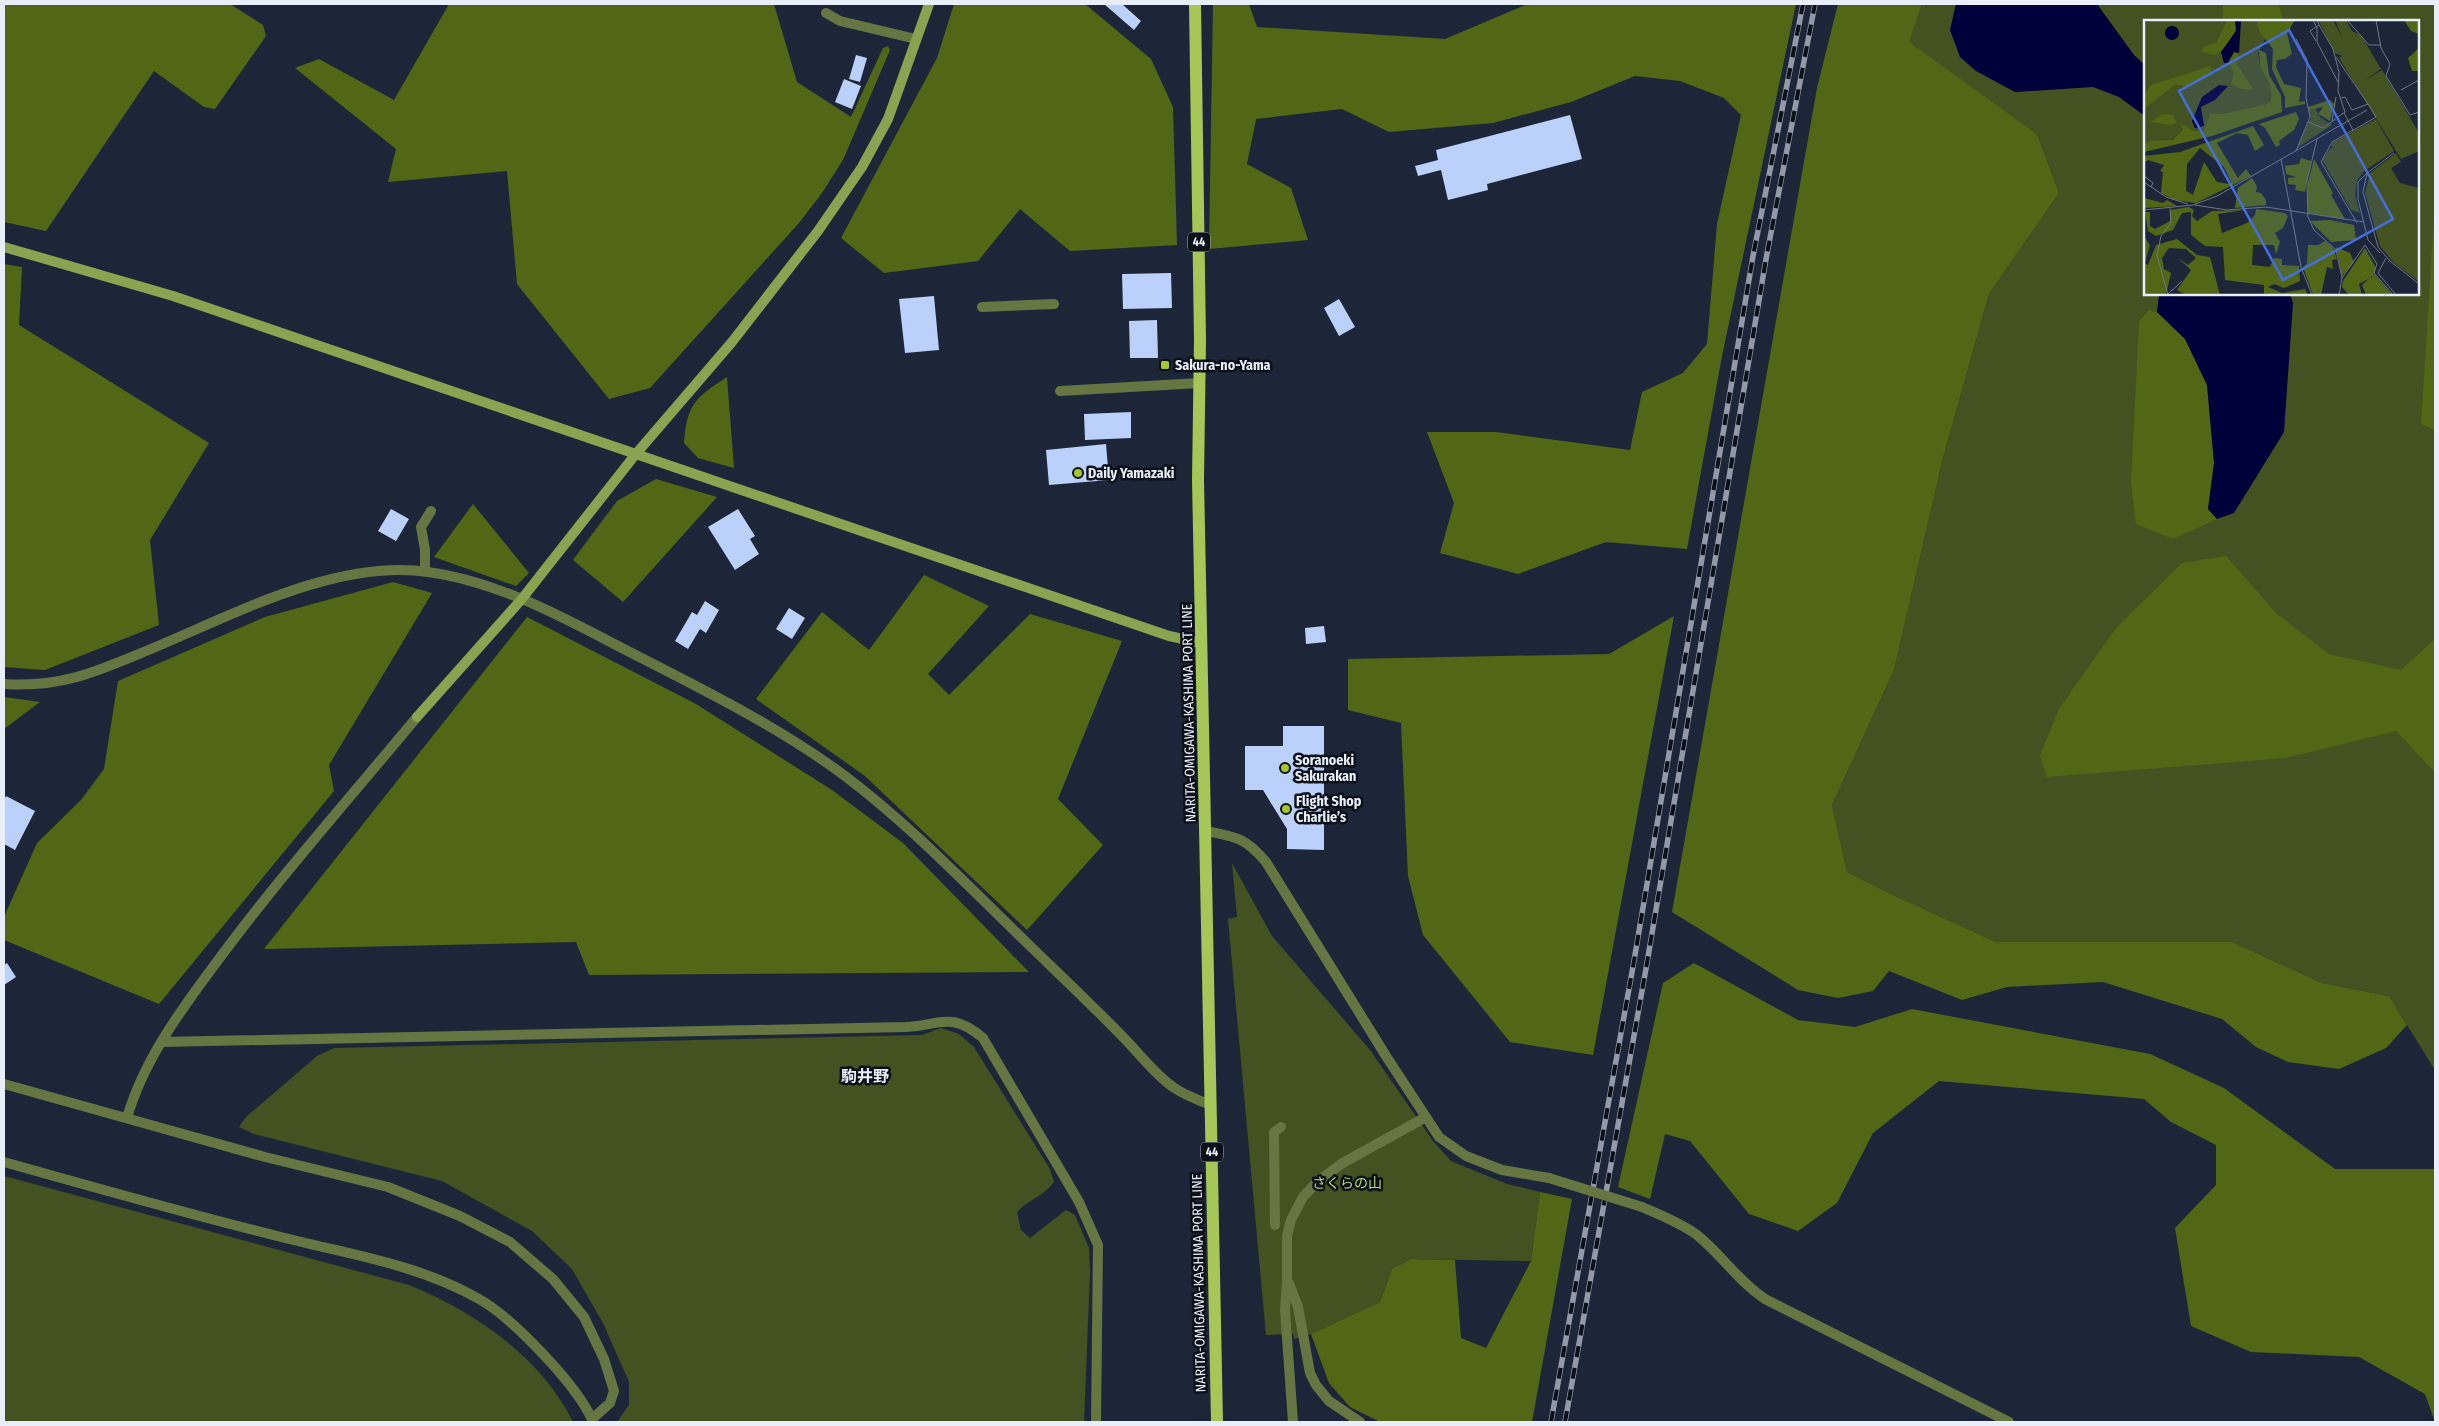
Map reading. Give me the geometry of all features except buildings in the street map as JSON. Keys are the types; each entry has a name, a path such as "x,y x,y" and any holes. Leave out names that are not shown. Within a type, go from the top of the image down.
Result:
{"main road":[{"name":"NARITA-OMIGAWA-KASHIMA PORT LINE","path":"1195,4 1200,383 1198,480 1217,1422"}],"street":[{"path":"127,1118 144,1071 161,1042 242,928 417,717 521,600 635,455 732,342 818,232 862,168 888,119 929,4"},
{"path":"826,13 840,21 916,39"},
{"path":"4,247 173,296 1169,636 1202,643"},
{"path":"982,307 1054,304"},
{"path":"1060,392 1200,383"},
{"path":"425,571 421,527 431,511"},
{"path":"4,684 46,685 103,669 288,592 328,580 398,570 425,571 457,577 521,600 582,627 664,669 789,739 845,776 904,826 1086,999 1170,1086 1211,1105"},
{"path":"1206,831 1234,836 1251,845 1266,862 1439,1137 1466,1156 1502,1170 1549,1178 1642,1207 1677,1223 1696,1234 1738,1279 1765,1299 2009,1422"},
{"path":"161,1042 906,1027 920,1026 935,1021 957,1022 973,1029 988,1045 1079,1202 1098,1245 1096,1422"},
{"path":"4,1084 265,1157 388,1187 460,1216 510,1242 553,1279 584,1317 604,1359 614,1391 610,1403 593,1421 580,1398 537,1347 510,1322 480,1299 433,1276 110,1192 4,1162"},
{"path":"1293,1422 1285,1336 1287,1236 1291,1220 1310,1190 1342,1164 1426,1117"},
{"path":"1275,1225 1272,1145 1274,1132 1281,1127"},
{"path":"1287,1280 1298,1307 1310,1373 1316,1385 1329,1401 1345,1414 1360,1422"}],"green space":[{"path":"4,4 230,4 263,25 266,36 215,109 204,107 154,71 46,231 4,222"},
{"path":"449,4 774,4 797,82 851,117 883,48 888,46 890,50 843,160 822,193 799,223 650,388 609,399 517,284 507,171 388,182 396,149 295,68 319,59 394,100"},
{"path":"954,4 1085,4 1151,59 1173,107 1177,245 1070,251 1020,209 978,261 884,273 841,238 937,58"},
{"path":"1213,4 1249,4 1257,27 1445,39 1528,4 1796,4 1722,356 1687,549 1606,542 1518,574 1440,553 1454,503 1427,432 1496,432 1630,450 1642,392 1683,373 1707,344 1717,224 1741,115 1724,98 1680,81 1635,76 1571,102 1493,123 1389,132 1342,109 1256,119 1247,164 1291,188 1308,240 1209,249"},
{"path":"1838,4 1922,4 1909,42 2037,134 2059,193 1989,294 1943,458 1894,670 1832,805 1847,872 1996,942 2232,942 2322,983 2389,996 2407,1025 2386,1048 2339,1069 2288,1062 2256,1047 2222,1019 2103,982 2007,987 1962,1000 1889,971 1873,991 1838,998 1798,990 1672,912 1817,88"},
{"path":"1922,4 2435,4 2435,1070 2389,996 2322,983 2232,942 1996,942 1847,872 1832,805 1894,670 1943,458 1989,294 2059,193 2037,134 1908,42"},
{"path":"2223,4 2279,4 2283,20 2223,20"},
{"path":"2435,203 2435,430 2421,424"},
{"path":"4,264 22,267 19,325 209,443 150,540 159,625 45,670 4,667"},
{"path":"2149,310 2157,312 2185,339 2207,385 2214,463 2208,509 2217,519 2173,539 2136,524 2131,483 2139,321"},
{"path":"727,377 734,468 698,458 684,443 687,419 695,403 707,391"},
{"path":"656,479 717,497 623,602 573,560 617,501"},
{"path":"473,504 529,573 516,586 434,557"},
{"path":"2226,556 2277,614 2329,654 2401,670 2435,639 2435,772 2396,731 2285,758 2047,777 2040,756 2059,709 2116,628 2182,563"},
{"path":"924,575 989,606 928,674 949,695 1030,614 1122,641 1058,799 1103,845 1027,930 865,776 756,699 822,612 869,650"},
{"path":"393,582 432,593 329,765 334,791 159,1004 4,940 4,917 37,843 81,800 104,769 118,681 265,617"},
{"path":"1674,616 1593,1055 1510,1042 1423,935 1408,876 1401,723 1348,710 1348,659 1609,654"},
{"path":"527,617 696,704 832,790 903,843 1029,972 589,975 576,942 264,949"},
{"path":"4,697 40,702 4,729"},
{"name":"さくらの山","path":"1232,863 1272,936 1370,1050 1433,1141 1451,1161 1507,1184 1540,1192 1531,1261 1411,1259 1392,1269 1380,1302 1311,1334 1294,1339 1293,1334 1266,1335 1228,919 1237,917"},
{"path":"1694,963 1798,1020 1855,1027 1912,1009 2150,1054 2224,1088 2335,1169 2435,1169 2435,1422 2425,1394 2359,1357 2251,1352 2191,1326 2175,1228 2216,1185 2216,1145 2171,1122 2144,1099 1939,1081 1873,1133 1837,1203 1798,1231 1749,1214 1690,1141 1665,1134 1650,1199 1618,1187 1663,983"},
{"path":"941,1028 959,1034 974,1047 1050,1169 1054,1182 1017,1212 1021,1230 1030,1238 1066,1210 1075,1215 1089,1248 1090,1273 1084,1422 617,1422 629,1405 629,1382 604,1325 572,1269 532,1231 442,1181 254,1134 239,1127 246,1117 317,1056 334,1048 922,1035"},
{"path":"4,1176 409,1285 458,1309 503,1339 543,1377 559,1398 573,1422 4,1422"},
{"path":"1540,1192 1572,1199 1532,1422 1380,1422 1350,1407 1329,1383 1311,1334 1380,1302 1392,1269 1411,1259 1455,1260 1461,1338 1486,1348 1531,1261"}],"shaded area":[{"path":"1956,4 2097,4 2134,55 2144,64 2144,115 2119,97 2093,87 2015,92 1976,71 1960,57 1950,30"},
{"path":"2159,295 2290,295 2293,303 2284,432 2234,513 2217,519 2208,509 2214,463 2207,385 2185,339 2157,312"}],"railway":[{"path":"1551,1422 1634,961 1753,256 1803,4"},
{"path":"1565,1422 1647,963 1766,259 1815,4"}],"place":[{"name":"Sakura-no-Yama","path":"1165,365"},
{"name":"Daily Yamazaki","path":"1078,473"},
{"name":"Soranoeki Sakurakan","path":"1285,768"},
{"name":"Flight Shop Charlie’s","path":"1286,809"}],"district":[{"name":"駒井野","path":"865,1076"}]}
